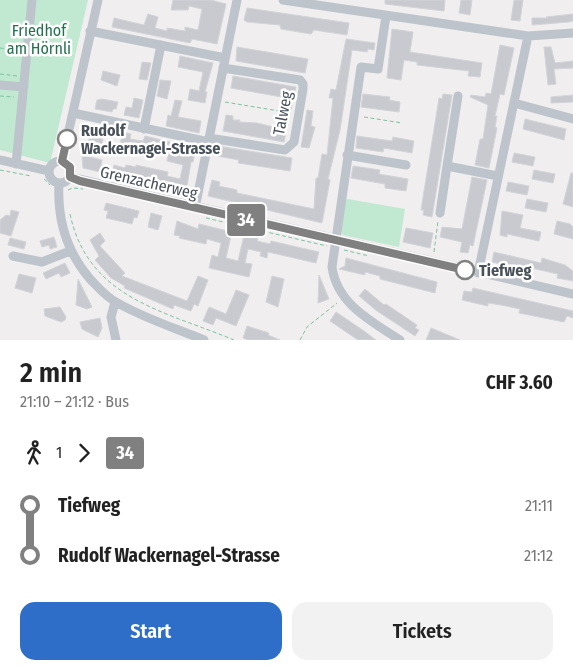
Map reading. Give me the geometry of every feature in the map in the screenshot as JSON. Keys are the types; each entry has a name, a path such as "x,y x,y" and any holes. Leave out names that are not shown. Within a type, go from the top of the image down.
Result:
{"street":[{"path":"16,164 32,0"},
{"path":"62,161 98,0"},
{"path":"194,208 237,0"},
{"path":"283,0 528,36 573,33"},
{"path":"386,16 378,69 360,67 332,267 338,290 344,298 373,323 400,340"},
{"path":"90,31 224,58"},
{"path":"478,273 528,36"},
{"path":"144,129 161,45"},
{"name":"Talweg","path":"209,140 286,150 294,142 303,84 300,80 224,68"},
{"path":"0,85 24,87"},
{"path":"440,213 458,96"},
{"path":"514,103 573,119"},
{"path":"73,113 144,129 209,140"},
{"path":"347,155 406,165"},
{"path":"0,160 49,171"},
{"path":"62,161 70,167 70,177 59,183 50,178 49,171 54,162 62,161"},
{"path":"447,166 498,176"},
{"name":"Grenzacherweg","path":"70,177 194,208 573,294"},
{"path":"59,183 61,224 70,251 91,280 115,302 204,340"},
{"path":"12,256 42,262 70,251"},
{"path":"115,302 111,317 116,340"}],"path":[{"path":"0,48 27,50"},
{"path":"0,74 25,76"},
{"path":"0,96 23,98"},
{"path":"217,100 285,112"},
{"path":"353,115 402,123"},
{"path":"0,170 44,179 48,181 53,193 59,194"},
{"path":"69,210 72,226 83,252 111,285 138,301 234,340"},
{"path":"432,262 440,213"},
{"path":"300,340 307,327 344,298"}],"green space":[{"name":"Friedhof am Hörnli","path":"0,0 88,0 50,163 0,150"},
{"path":"348,199 405,209 399,247 343,235 341,232 342,200"}],"building":[{"path":"173,0 211,0 226,4 217,44 192,39 190,43 112,27 114,18 144,25 148,14 158,17 155,28 167,31 167,28 185,31 185,27 198,30 202,9 189,6 188,10 171,10"},
{"path":"385,0 445,0 444,11 385,4"},
{"path":"461,0 472,0 470,15 459,13"},
{"path":"514,0 523,0 520,21 511,20"},
{"path":"247,8 349,23 347,35 314,30 311,34 281,29 280,25 247,22 244,20"},
{"path":"573,14 573,21 532,25 532,18 548,18 546,17"},
{"path":"392,29 413,32 410,52 482,63 480,77 468,76 469,71 417,65 417,62 404,60 401,80 387,78"},
{"path":"346,39 375,43 374,50 368,49 367,52 352,50 340,130 328,179 330,180 322,223 208,196 212,180 220,182 219,186 237,190 237,193 314,209 316,178 318,178 322,154 327,155 333,98 329,98 331,89 336,90"},
{"path":"500,45 514,48 504,95 500,94 495,116 497,116 495,127 497,128 489,168 475,165 480,139 483,139 488,105 470,97 471,95 485,97 486,93 491,94"},
{"path":"237,47 308,59 305,73 236,61"},
{"path":"544,47 551,47 555,63 573,61 573,68 554,69 556,84 548,85"},
{"path":"180,56 213,63 205,92 207,92 205,103 188,100 190,89 199,91 203,72 178,67"},
{"path":"142,62 151,63 147,80 139,79"},
{"path":"103,71 120,75 117,86 101,80"},
{"path":"233,76 296,87 284,142 223,131 226,115 233,116 233,120 240,120 239,122 257,123 282,129 287,98 231,88"},
{"path":"160,80 171,81 167,99 157,96"},
{"path":"363,94 390,97 389,100 400,102 399,112 361,107"},
{"path":"443,94 452,95 432,217 423,215 424,210 421,210 439,98 442,99"},
{"path":"573,95 573,102 551,103 551,97"},
{"path":"134,98 143,100 139,118 124,115 126,107 132,108"},
{"path":"97,100 118,102 116,109 113,109 112,112 95,109"},
{"path":"175,100 182,101 178,117 201,121 199,133 166,126 168,115 171,116"},
{"path":"307,110 313,111 311,126 315,127 309,148 301,147"},
{"path":"525,119 566,129 564,140 523,129"},
{"path":"95,125 104,127 102,147 88,144 89,138 92,139"},
{"path":"123,132 131,134 130,139 143,141 145,136 170,142 169,146 195,152 193,162 191,162 186,192 161,186 162,182 129,174 128,179 112,175 114,165 125,168 126,165 136,167 136,165 168,172 167,176 180,179 183,165 167,161 169,152 143,147 141,155 116,150 117,144 120,144"},
{"path":"357,136 392,141 393,137 414,141 412,153 384,148 383,152 356,148"},
{"path":"218,146 292,158 290,171 238,163 239,160 217,156"},
{"path":"514,153 535,157 533,166 512,162"},
{"path":"82,155 102,160 100,172 83,168"},
{"path":"353,166 380,170 379,174 408,179 406,191 385,188 385,184 351,178"},
{"path":"534,170 555,174 553,183 532,179"},
{"path":"571,173 573,173 573,207 563,204"},
{"path":"472,177 487,180 473,246 470,245 468,253 460,252 462,242 440,237 442,227 462,229"},
{"path":"508,182 529,186 527,195 506,191"},
{"path":"527,199 548,203 546,212 525,208"},
{"path":"106,203 139,211 137,218 134,217 132,224 106,218 108,211 104,210"},
{"path":"11,210 19,212 11,236 0,233 0,220 6,215 10,216"},
{"path":"502,211 523,215 520,228 541,232 539,241 507,234 507,237 500,235"},
{"path":"151,213 162,216 158,230 148,227"},
{"path":"177,221 198,229 199,224 232,232 226,258 238,261 244,235 258,238 257,241 270,244 271,241 319,252 316,263 268,252 267,258 260,256 261,252 248,249 245,263 252,264 249,277 209,268 212,255 218,257 221,243 207,239 206,244 179,238 180,236 174,235"},
{"path":"557,221 570,224 573,227 573,239 554,234"},
{"path":"406,228 433,233 430,248 403,242"},
{"path":"100,233 105,241 100,246 125,273 122,276 187,301 198,276 208,280 198,306 194,304 191,311 174,305 173,309 124,288 125,286 111,278 95,260 99,256 90,240"},
{"path":"54,237 57,247 50,249 49,245 42,247 40,241"},
{"path":"10,238 26,242 24,249 8,245"},
{"path":"494,252 541,263 542,258 565,265 573,271 573,281 557,278 558,274 531,268 531,271 492,262"},
{"path":"346,258 437,282 435,293 380,279 380,276 365,272 365,275 339,269 345,266"},
{"path":"65,263 70,273 61,277 59,273 46,279 43,273"},
{"path":"19,274 36,278 32,293 15,288"},
{"path":"319,275 329,299 318,303"},
{"path":"272,276 284,279 278,307 266,302"},
{"path":"78,279 92,307 87,309 76,305"},
{"path":"473,288 573,311 573,318 567,316 564,322 519,313 520,309 488,303 488,306 462,300 464,291 472,292"},
{"path":"365,289 384,305 386,304 417,325 415,328 419,330 415,336 377,311 359,296"},
{"path":"236,290 249,295 236,326 216,318 213,325 203,321 209,307 226,314"},
{"path":"60,307 66,317 65,320 61,322 45,316 44,309"},
{"path":"336,312 376,340 358,340 330,321"},
{"path":"100,318 102,328 98,337 82,329 80,322"},
{"path":"247,326 269,333 268,335 280,340 248,340 243,338"},
{"path":"431,328 460,340 426,340"}],"bus line":[{"name":"34","path":"67,139 62,161 70,167 70,177 80,181 465,270"}],"place":[{"name":"Rudolf Wackernagel-Strasse","path":"67,139"},
{"name":"Tiefweg","path":"465,270"}]}
